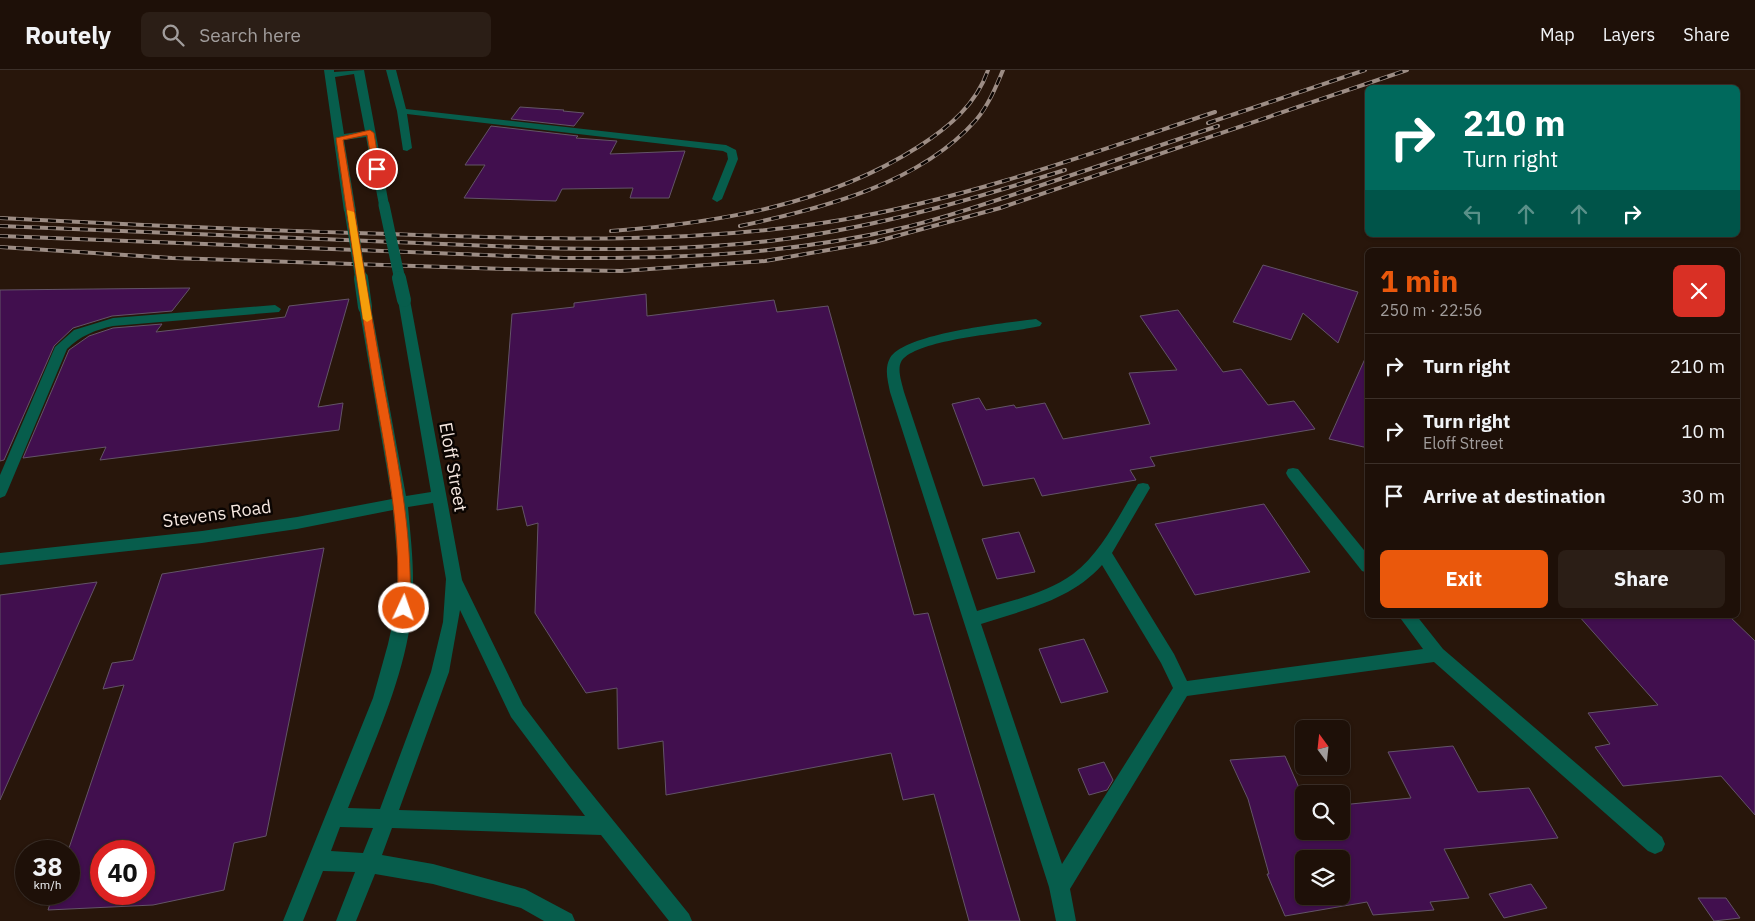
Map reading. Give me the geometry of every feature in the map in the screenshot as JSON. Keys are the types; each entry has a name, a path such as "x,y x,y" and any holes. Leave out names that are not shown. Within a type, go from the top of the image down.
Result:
{"street":[{"path":"293,921 382,698 397,644 404,608 406,568 400,504 365,307 329,72 359,70"},
{"name":"Eloff Street","path":"346,921 413,750 440,672 451,622 454,579 404,300 359,70"},
{"path":"391,70 402,111 407,148"},
{"path":"402,111 726,148 732,152 733,159 717,199"},
{"path":"339,138 370,133"},
{"path":"0,492 61,347 72,335 91,327 113,322 275,309"},
{"path":"1036,323 962,334 918,345 897,357 892,370 897,392 1059,887 1066,921"},
{"path":"1293,473 1365,563"},
{"path":"972,620 1064,588 1080,578 1104,552 1142,488"},
{"name":"Stevens Road","path":"0,560 202,537 297,523 438,496"},
{"path":"1104,552 1168,659 1182,689"},
{"path":"454,579 517,710 605,826 682,921"},
{"path":"1408,618 1437,654 1655,844"},
{"path":"1182,689 1437,654"},
{"path":"1059,887 1182,689"},
{"path":"335,817 605,826"},
{"path":"318,861 369,863 433,874 525,899 565,921"}],"building":[{"path":"520,107 584,113 574,126 511,119"},
{"path":"491,126 578,136 576,138 617,141 610,154 685,151 669,198 630,198 633,188 562,189 556,201 464,198 485,165 465,165"},
{"path":"1263,265 1358,292 1338,343 1303,313 1291,340 1233,322"},
{"path":"190,288 172,311 112,316 73,328 54,346 4,460 0,461 0,290"},
{"path":"646,294 647,316 774,300 777,312 828,306 914,615 928,613 1020,921 969,921 934,794 903,800 891,753 666,795 663,741 618,749 617,688 586,693 535,613 538,523 527,526 522,506 497,510 512,314 574,307 574,303"},
{"path":"349,299 318,407 343,403 339,430 100,460 106,447 23,458 69,350 89,336 113,328 162,324 156,332 285,317 289,306"},
{"path":"1178,310 1223,372 1241,369 1268,405 1294,401 1315,429 1150,457 1155,466 1130,470 1136,480 1042,496 1034,478 983,486 952,404 979,398 986,410 1014,405 1016,408 1045,403 1063,439 1150,424 1129,373 1177,370 1140,316"},
{"path":"1365,359 1365,447 1329,439"},
{"path":"1264,504 1310,572 1195,595 1155,524"},
{"path":"1019,532 1035,572 997,579 982,539"},
{"path":"324,548 266,836 234,843 224,890 155,905 155,840 90,840 90,905 153,905 48,910 50,905 80,905 80,840 72,840 124,685 103,689 112,663 133,660 162,574"},
{"path":"97,582 0,800 0,595"},
{"path":"1581,618 1731,618 1755,641 1755,815 1721,776 1623,786 1595,747 1610,744 1588,713 1658,705"},
{"path":"1084,639 1108,692 1061,703 1039,649"},
{"path":"1453,746 1478,792 1529,788 1558,838 1444,849 1469,898 1430,902 1434,910 1373,915 1367,902 1350,905 1350,850 1295,850 1295,905 1349,905 1285,916 1267,874 1269,874 1248,799 1230,760 1285,756 1298,785 1295,785 1295,840 1350,840 1350,804 1411,798 1388,752"},
{"path":"1104,762 1113,780 1107,790 1089,795 1078,769"},
{"path":"1531,884 1547,908 1504,918 1489,894"},
{"path":"1698,898 1726,898 1740,918 1714,921"}],"railway":[{"path":"611,231 691,223 731,216 809,197 847,183 883,167 918,147 951,123 976,94 988,70"},
{"path":"740,226 803,211 867,191 927,161 953,142 976,120 988,103 1003,70"},
{"path":"1208,123 1365,70"},
{"path":"0,247 172,258 506,269 621,271 765,261 874,242 1000,208 1407,70"},
{"path":"0,218 244,229 503,237 616,238 729,233 841,220 936,200 1030,173 1215,112"},
{"path":"0,236 564,258 692,256 734,253 818,244 919,224 988,203 1218,126"},
{"path":"0,226 542,248 634,249 694,247 755,243 856,227 961,201 1065,170"}],"slow traffic":[{"path":"350,212 367,319"}],"route":[{"path":"377,169 370,133 339,138 365,307 400,504 406,568 404,608"}]}
